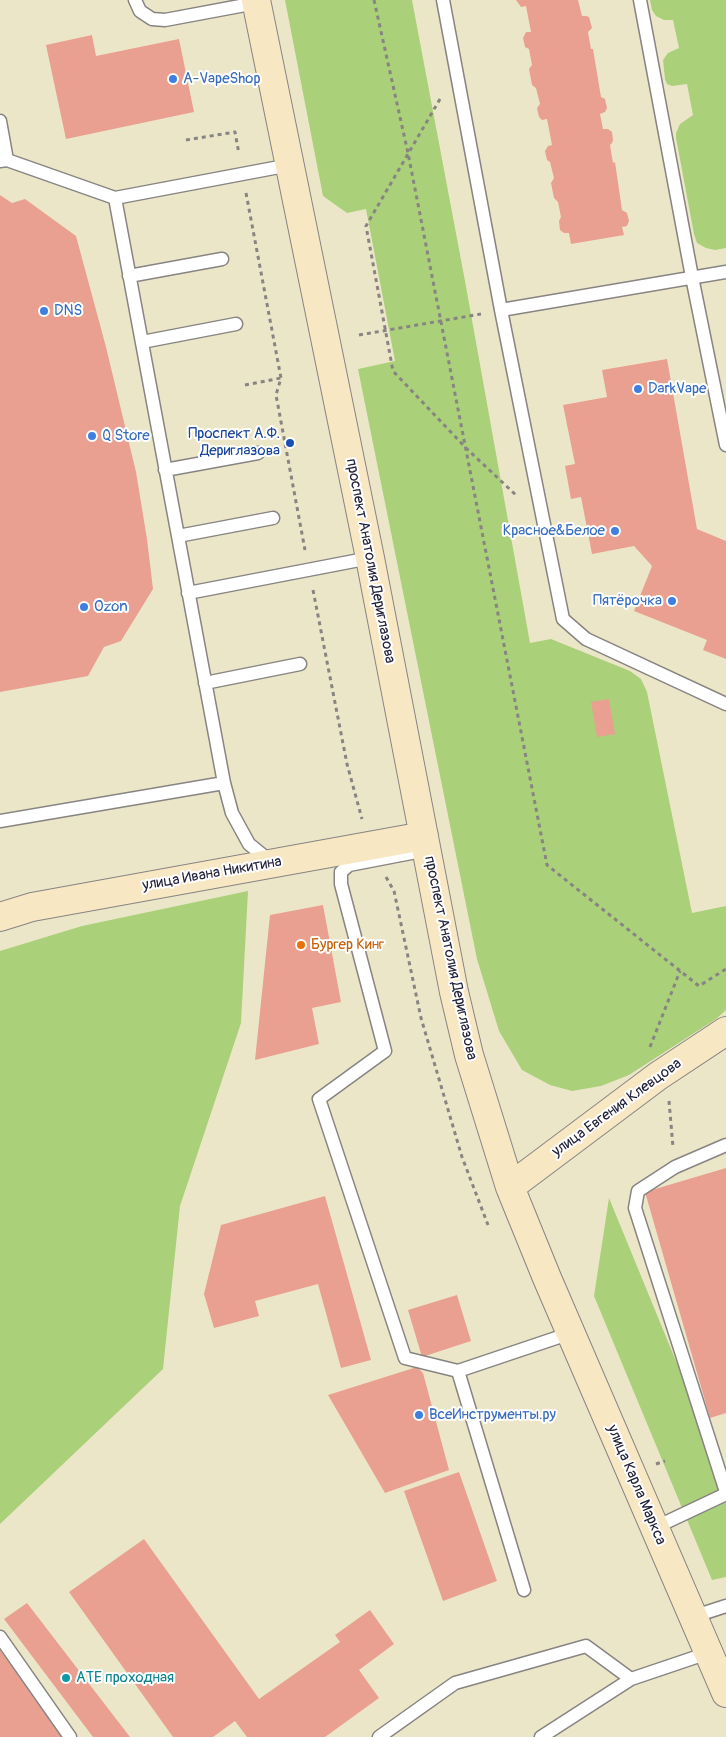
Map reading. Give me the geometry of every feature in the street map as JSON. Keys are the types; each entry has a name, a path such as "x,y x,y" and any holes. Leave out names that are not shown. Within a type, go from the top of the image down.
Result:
{"main road":[{"name":"проспект Анатолия Дериглазова","path":"256,1 370,558 454,992 469,1055 510,1187"},
{"name":"улица Ивана Никитина","path":"0,916 32,907 273,863 372,853 426,843"},
{"name":"улица Евгения Клевцова","path":"510,1187 658,1076 726,1031"},
{"name":"улица Карла Маркса","path":"510,1187 547,1278 726,1693"}],"lane":[{"path":"135,0 140,11 152,19 165,20 256,1"},
{"path":"443,0 501,310 562,619 586,639 726,704"},
{"path":"640,0 692,277 726,444"},
{"path":"0,121 4,161 115,198 290,165"},
{"path":"115,198 224,783 232,813 249,844 273,863"},
{"path":"129,276 222,259"},
{"path":"501,310 726,272"},
{"path":"142,342 236,324"},
{"path":"165,470 258,453"},
{"path":"178,536 273,518"},
{"path":"188,593 370,558"},
{"path":"205,684 300,664"},
{"path":"0,821 224,783"},
{"path":"372,853 349,865 341,872 341,884 385,1051 320,1099 405,1358 458,1371 571,1333"},
{"path":"654,1528 726,1493 635,1208 638,1192 675,1167 726,1145"},
{"path":"458,1371 524,1590"},
{"path":"692,1617 726,1606"},
{"path":"0,1637 70,1737"},
{"path":"379,1737 455,1684 586,1646 631,1679"},
{"path":"541,1737 631,1679 708,1653"}],"path":[{"path":"374,0 408,153 547,865 699,986 726,969"},
{"path":"456,72 366,226 393,371 465,447 543,522"},
{"path":"186,140 234,132 281,378 276,395 347,764 372,853 394,891 421,1018 462,1157 488,1226"},
{"path":"359,336 501,310"},
{"path":"244,385 281,378"}],"green space":[{"path":"285,0 412,0 530,643 551,639 630,671 641,679 647,692 692,913 726,906 726,1010 716,1019 629,1075 601,1086 572,1091 550,1085 522,1070 499,1031 477,959 358,369 395,361 366,209 347,213 323,196"},
{"path":"650,0 726,0 726,248 715,250 706,248 697,243 694,234 676,138 680,124 693,115 687,84 672,86 667,84 665,79 663,60 668,53 679,48 673,20 664,20 656,16 652,10"},
{"path":"248,891 241,1023 180,1206 163,1369 0,1524 0,951 82,926"},
{"path":"609,1198 726,1483 726,1577 712,1580 594,1296"}],"building":[{"path":"516,0 578,0 582,16 589,17 592,28 588,32 591,49 593,49 601,97 605,99 607,108 605,112 600,114 603,129 608,129 612,132 613,140 610,145 613,163 615,162 622,210 627,213 629,221 627,226 622,227 624,235 571,244 569,233 564,233 560,230 559,221 561,217 551,183 554,178 545,151 548,146 552,145 547,119 542,120 539,117 537,108 540,104 536,88 532,85 529,69 532,65 529,49 525,47 523,38 526,32 531,32 526,6 521,7"},
{"path":"92,35 96,56 179,39 194,112 66,139 46,45"},
{"path":"0,195 12,203 25,199 76,236 106,347 136,472 153,589 121,641 104,647 88,676 0,692"},
{"path":"667,359 697,529 726,541 726,659 703,650 707,640 634,611 652,566 634,546 592,554 581,497 571,499 565,466 575,464 563,405 607,397 602,370"},
{"path":"609,699 615,734 597,737 591,702"},
{"path":"323,905 341,1002 312,1008 319,1044 255,1060 270,915"},
{"path":"726,1168 726,1413 710,1418 645,1192"},
{"path":"325,1196 371,1360 341,1368 318,1284 255,1301 259,1316 214,1328 204,1294 221,1225"},
{"path":"457,1295 471,1341 422,1357 408,1310"},
{"path":"417,1367 423,1373 449,1470 385,1493 328,1395"},
{"path":"459,1472 497,1581 443,1601 404,1491"},
{"path":"144,1539 259,1699 340,1642 335,1635 370,1610 394,1644 359,1670 379,1698 325,1737 247,1737 235,1721 213,1737 173,1737 69,1592"},
{"name":"АТЕ проходная","path":"27,1603 130,1737 93,1737 4,1619"},
{"path":"0,1650 63,1737 0,1737"}],"place":[{"name":"A-VapeShop","path":"173,79"},
{"name":"DNS","path":"44,311"},
{"name":"DarkVape","path":"638,389"},
{"name":"Q Store","path":"92,436"},
{"name":"Проспект А.Ф. Дериглазова","path":"290,443"},
{"name":"Красное&Белое","path":"615,531"},
{"name":"Пятёрочка","path":"672,601"},
{"name":"Ozon","path":"84,607"},
{"name":"Бургер Кинг","path":"301,945"},
{"name":"ВсеИнструменты.ру","path":"419,1415"},
{"name":"АТЕ проходная","path":"66,1678"}]}
